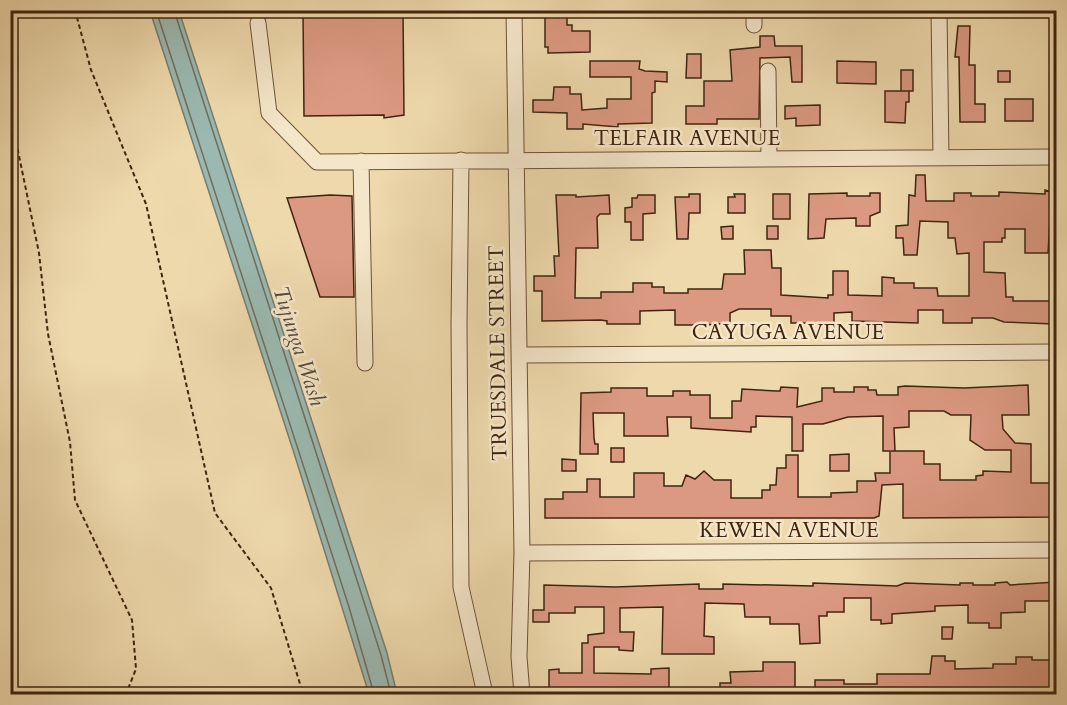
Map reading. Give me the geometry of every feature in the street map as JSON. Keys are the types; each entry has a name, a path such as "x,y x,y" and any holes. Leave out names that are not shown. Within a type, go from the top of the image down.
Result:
{"street":[{"name":"TRUESDALE STREET","path":"514,10 518,159 522,553 519,657 522,694"},
{"path":"939,10 940,158"},
{"name":"TELFAIR AVENUE","path":"258,23 269,113 317,162 1056,157"},
{"path":"768,71 769,159"},
{"path":"461,160 460,587 485,694"},
{"path":"361,161 365,363"},
{"name":"CAYUGA AVENUE","path":"519,355 1056,352"},
{"name":"KEWEN AVENUE","path":"522,553 1056,549"}],"path":[{"path":"75,10 91,70 146,204 215,513 271,588 303,694"},
{"path":"10,112 39,253 48,334 70,442 75,500 132,620 136,669 126,694"}],"water":[{"path":"150,11 179,11 387,653 397,694 369,694 294,453"}],"building":[{"path":"303,10 403,10 404,115 384,118 384,115 304,116"},
{"path":"545,10 567,10 567,25 572,25 572,31 590,31 590,52 548,53 548,47 545,47"},
{"path":"958,26 970,26 969,65 975,65 975,104 985,104 985,122 960,122 959,57 955,57"},
{"path":"760,36 774,36 775,46 802,46 802,82 792,82 790,57 760,58 759,119 717,119 717,124 686,124 686,106 704,106 704,81 732,81 730,50 760,47"},
{"path":"687,54 701,54 701,78 686,78"},
{"path":"590,61 640,61 639,69 667,72 667,82 655,81 655,92 652,93 652,123 618,124 618,127 583,124 583,129 567,129 567,113 533,112 533,100 553,100 554,87 570,87 570,94 581,94 582,110 607,108 607,99 631,99 631,77 590,77"},
{"path":"837,61 876,62 876,84 837,83"},
{"path":"901,70 913,70 913,91 901,91"},
{"path":"998,71 1010,71 1010,82 998,82"},
{"path":"885,91 909,91 905,123 885,122"},
{"path":"1005,99 1033,99 1033,121 1005,121"},
{"path":"820,105 820,125 796,126 796,118 785,119 785,106"},
{"path":"916,175 925,175 926,201 954,201 954,193 971,193 971,196 999,196 999,192 1045,194 1045,190 1056,193 1056,220 1050,220 1048,253 1025,253 1025,229 1005,229 1005,238 1002,238 1002,242 984,242 984,272 1005,273 1006,297 1013,297 1013,301 1056,301 1054,324 1004,322 993,318 972,318 972,323 943,323 943,310 918,310 918,323 852,321 852,312 834,313 834,323 791,323 791,316 771,316 771,309 739,309 730,313 730,323 705,325 675,325 675,310 640,311 640,324 607,324 607,321 601,320 542,321 542,291 534,291 534,276 555,276 554,256 559,256 556,195 576,195 576,197 609,195 610,214 600,214 597,217 598,248 576,248 575,298 601,298 601,292 633,292 633,283 652,283 652,287 664,287 664,293 688,293 688,289 722,289 724,274 745,274 744,250 771,250 772,268 781,268 781,295 828,298 828,295 833,295 833,271 848,271 848,295 882,296 882,277 894,278 894,283 914,283 914,288 937,288 938,296 969,296 969,253 957,254 955,238 948,238 948,222 920,221 917,255 904,255 903,238 896,238 896,226 908,225 909,195 915,196"},
{"path":"847,193 847,196 870,196 870,193 880,193 880,212 870,216 870,226 856,226 856,218 826,219 824,238 808,239 809,194"},
{"path":"689,194 700,194 700,213 689,213 688,239 677,239 675,197 689,197"},
{"path":"734,194 745,194 745,213 728,213 728,197 735,197"},
{"path":"773,194 790,194 790,219 773,219"},
{"path":"638,195 655,195 655,213 643,214 643,240 631,240 631,222 625,222 625,208 632,207 632,198 637,198"},
{"path":"352,196 354,297 320,297 287,198"},
{"path":"733,226 733,239 722,239 721,227"},
{"path":"767,226 778,226 778,239 767,239"},
{"path":"1028,385 1029,415 1002,415 1003,429 1015,443 1031,444 1031,483 1056,483 1056,517 903,518 903,484 882,485 879,516 874,518 545,518 545,499 563,499 563,492 587,492 587,479 600,479 600,497 634,497 634,473 664,473 664,486 682,486 686,475 695,479 704,471 714,480 731,480 731,498 762,498 762,490 770,490 770,485 776,485 777,468 786,468 786,455 798,455 798,497 831,497 831,493 857,492 857,481 876,481 875,473 890,473 890,451 883,451 883,416 848,417 823,424 803,424 803,451 792,451 792,417 756,416 756,427 751,427 751,432 691,428 691,417 667,417 668,436 624,436 624,413 593,413 594,438 595,444 598,444 598,454 580,454 581,393 611,392 611,388 647,388 647,396 673,396 673,391 690,391 690,395 710,395 710,418 732,418 732,401 741,401 742,389 780,391 781,387 798,388 797,407 822,401 822,388 834,388 834,392 854,392 854,387 868,387 868,390 876,390 877,395 898,395 898,387 905,386 964,388","holes":["909,411 944,411 951,415 971,415 970,440 985,450 1011,450 1011,472 983,471 983,475 976,476 976,480 940,480 940,464 924,464 924,451 895,451 894,428 909,427"]},
{"path":"611,448 624,448 624,462 611,462"},
{"path":"849,454 849,471 830,471 830,455"},
{"path":"562,459 576,460 576,471 562,471"},
{"path":"1007,582 1010,585 1056,582 1056,601 1025,601 1025,612 1001,613 1001,628 989,628 989,623 968,623 968,605 935,606 935,611 892,614 892,623 881,624 881,620 871,620 871,598 844,598 844,612 827,612 827,616 819,616 820,643 800,644 799,624 770,624 770,617 745,617 744,604 705,603 704,636 714,637 714,654 662,654 663,607 620,608 620,632 634,632 633,651 619,650 619,647 594,647 594,673 651,674 651,669 669,668 669,694 549,694 549,670 559,669 559,673 582,673 582,643 588,643 588,635 604,633 604,607 575,607 575,613 549,613 549,622 533,622 533,610 544,610 544,585 615,587 699,584 699,589 723,589 723,584 813,586 813,583 897,586 905,583 995,585 995,583"},
{"path":"942,627 953,627 952,639 942,639"},
{"path":"932,656 945,656 945,661 955,661 955,669 993,668 993,664 1016,664 1016,657 1056,660 1056,694 815,694 815,680 844,680 844,684 877,684 877,674 930,674"},
{"path":"763,662 795,662 795,688 780,688 780,694 720,694 720,683 731,683 730,672 763,671"}],"water label":[{"name":"Tujunga Wash","path":"299,346"}]}
